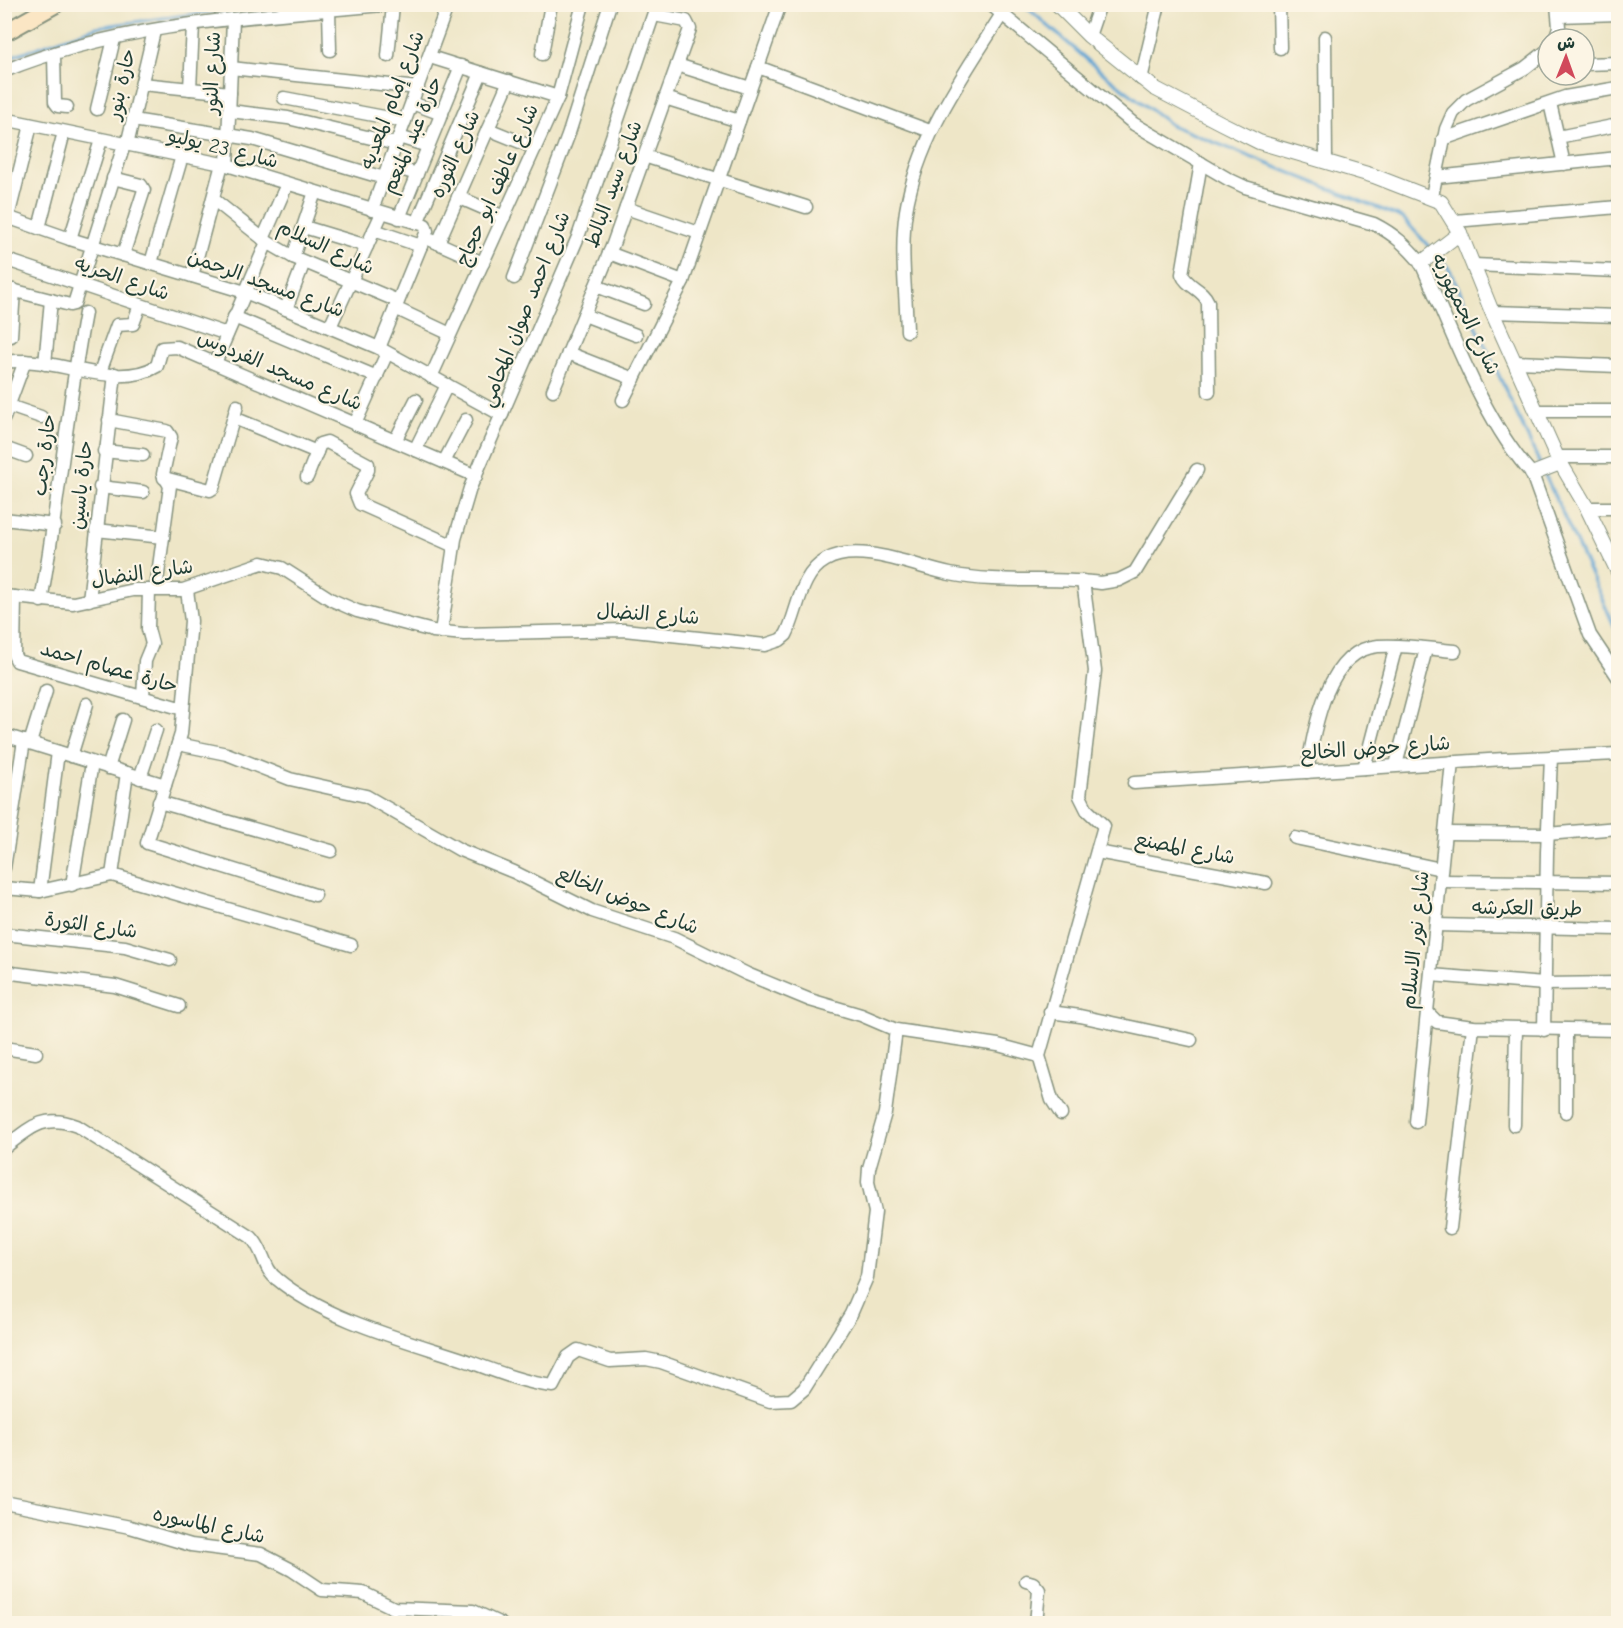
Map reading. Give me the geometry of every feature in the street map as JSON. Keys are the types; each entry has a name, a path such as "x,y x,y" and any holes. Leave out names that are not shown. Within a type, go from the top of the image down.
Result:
{"main road":[{"path":"4,33 56,4"}],"street":[{"name":"شارع إمام المعديه","path":"330,327 374,230 388,165 448,4"},
{"path":"542,54 551,4"},
{"name":"شارع عاطف ابو حجاج","path":"431,377 558,97 583,4"},
{"path":"514,278 568,136 610,4"},
{"path":"623,400 683,281 780,4"},
{"name":"شارع الجمهوريه","path":"990,4 1134,124 1245,187 1374,224 1393,233 1425,260 1493,420 1514,454 1535,473 1590,635 1618,677"},
{"name":"شارع الجمهوريه","path":"1057,4 1089,36 1163,94 1259,142 1432,196 1448,208 1455,232 1474,266 1557,462 1587,508 1618,572"},
{"path":"1089,36 1100,4"},
{"path":"1141,78 1159,4"},
{"path":"1279,4 1280,48"},
{"path":"4,71 54,54 154,31 233,19 393,5 388,56"},
{"path":"330,10 330,50"},
{"name":"شارع سيد البالط","path":"553,390 609,253 690,29 689,23 655,10"},
{"name":"شارع احمد صوان المحامي","path":"441,632 454,546 476,476 578,237 655,10"},
{"path":"1556,27 1558,10 1618,14"},
{"path":"907,331 906,212 930,131 1002,14"},
{"name":"شارع النور","path":"192,276 213,199 225,165 229,135 233,19"},
{"path":"190,89 193,25"},
{"name":"حارة بنور","path":"80,285 133,120 154,31"},
{"path":"1325,37 1326,162"},
{"path":"97,109 114,39"},
{"path":"54,54 55,102 58,106 68,107"},
{"path":"430,57 558,97"},
{"path":"1432,196 1443,139 1453,113 1466,100 1525,68 1536,59"},
{"path":"1596,64 1618,63"},
{"path":"677,65 750,88"},
{"name":"حارة عبد المنعم","path":"399,218 461,66"},
{"path":"758,67 930,131"},
{"path":"231,68 418,88"},
{"path":"355,424 377,377 397,304 481,73"},
{"name":"شارع الثوره","path":"438,243 509,81"},
{"path":"142,84 230,93"},
{"path":"1443,139 1575,94 1618,88"},
{"path":"284,98 405,121"},
{"path":"665,98 739,121"},
{"path":"412,103 442,114"},
{"path":"1550,103 1564,164"},
{"path":"230,111 288,118 428,146"},
{"name":"شارع 23 يوليو","path":"4,119 225,165 399,218 422,234"},
{"path":"133,120 252,139 384,178"},
{"path":"6,216 31,125"},
{"path":"1557,137 1618,125"},
{"path":"488,129 535,148"},
{"path":"39,228 63,132"},
{"path":"70,239 101,140"},
{"path":"151,263 182,156"},
{"path":"644,156 806,207"},
{"path":"1436,177 1618,158"},
{"path":"1201,163 1182,274 1185,282 1205,294 1208,302 1209,392"},
{"path":"388,165 417,174"},
{"path":"113,178 141,185 144,189 123,255"},
{"path":"215,363 287,184"},
{"path":"286,309 299,259 304,227 315,192"},
{"path":"458,197 504,217"},
{"name":"شارع السلام","path":"213,199 265,241 397,304 446,332"},
{"path":"1425,260 1455,232 1618,207"},
{"path":"626,208 699,233"},
{"name":"شارع مسجد الرحمن","path":"6,216 92,246 245,292 383,350 502,415"},
{"path":"304,227 367,246"},
{"path":"374,230 422,234 483,263"},
{"path":"609,253 683,281"},
{"name":"شارع الحريه","path":"4,259 227,334"},
{"path":"1474,266 1618,271"},
{"path":"11,336 9,289 74,304 80,285"},
{"path":"596,286 644,304"},
{"path":"45,364 51,300"},
{"path":"100,372 116,326 121,322 133,324 140,305"},
{"path":"1492,312 1618,316"},
{"name":"حارة رجب","path":"41,601 55,525 75,368 85,313"},
{"path":"584,315 636,335"},
{"path":"234,318 377,377"},
{"name":"شارع مسجد الفردوس","path":"4,362 25,361 135,376 147,373 157,366 162,348 172,346 476,476"},
{"path":"568,353 634,379"},
{"path":"25,361 7,412 41,417"},
{"path":"1514,362 1618,366"},
{"name":"حارة ياسين","path":"89,600 104,451 115,374"},
{"path":"415,450 447,386"},
{"path":"395,441 416,400"},
{"path":"1537,411 1618,411"},
{"path":"164,478 210,490 213,488 235,412 317,452"},
{"path":"109,420 169,433 171,439 164,478 170,486 163,537 152,590 148,629 152,644 146,661 143,697"},
{"path":"444,462 466,420"},
{"path":"307,477 322,442 327,442 366,462 368,470 356,494 358,502 454,546"},
{"path":"4,448 26,456"},
{"path":"104,451 142,455"},
{"path":"1535,473 1557,462 1618,457"},
{"name":"شارع النضال","path":"10,596 73,603 111,593 187,590 252,565 273,564 332,600 357,611 441,632 624,630 773,643 780,640 789,628 809,575 826,559 850,552 951,575 1101,583 1119,580 1135,572 1197,470"},
{"path":"100,487 143,492"},
{"path":"1587,508 1618,508"},
{"path":"4,519 55,525"},
{"path":"96,530 163,537"},
{"path":"1061,1114 1052,1100 1039,1056 1104,826 1087,810 1080,796 1095,671 1083,581"},
{"path":"187,590 190,621 178,744 146,839 148,844 315,895"},
{"name":"حارة عصام احمد","path":"10,596 14,655 17,660 183,709"},
{"path":"1307,772 1329,683 1340,665 1356,652 1376,646 1455,651"},
{"path":"1364,768 1396,646"},
{"path":"1396,765 1426,648"},
{"path":"4,868 27,742 46,691"},
{"path":"71,756 87,704"},
{"path":"108,768 123,720"},
{"path":"140,778 156,730"},
{"path":"4,735 165,785"},
{"name":"شارع حوض الخالع","path":"178,744 227,754 298,781 366,796 460,850 514,872 592,911 667,935 756,978 896,1030 998,1045 1039,1056"},
{"path":"40,891 58,752"},
{"name":"شارع حوض الخالع","path":"1134,783 1396,765 1618,754"},
{"path":"1544,1030 1547,834 1551,757"},
{"name":"شارع نور الاسلام","path":"1416,1122 1452,762"},
{"path":"72,885 92,763"},
{"path":"112,875 127,773"},
{"path":"159,802 332,851"},
{"path":"1445,833 1547,834 1618,828"},
{"path":"1295,838 1441,875 1548,884 1618,883"},
{"name":"شارع المصنع","path":"1097,852 1266,883"},
{"path":"4,888 40,891 112,875 351,945"},
{"name":"طريق العكرشه","path":"1436,925 1618,929"},
{"name":"شارع الثورة","path":"4,933 125,947 170,960"},
{"path":"4,972 115,986 179,1006"},
{"path":"1431,975 1544,984 1618,983"},
{"path":"1050,1012 1080,1016 1191,1040"},
{"path":"1427,1012 1437,1022 1473,1027 1618,1030"},
{"path":"1450,1227 1473,1027"},
{"path":"1514,1125 1516,1029"},
{"path":"4,1148 34,1126 47,1121 61,1120 77,1126 251,1237 260,1245 269,1271 298,1293 358,1324 487,1368 552,1386 568,1357 578,1350 610,1361 646,1359 660,1362 770,1401 781,1402 791,1400 804,1389 821,1366 851,1314 867,1277 875,1212 868,1182 869,1168 885,1113 896,1030"},
{"path":"1566,1030 1566,1112"},
{"path":"4,1048 36,1053"},
{"name":"شارع الماسوره","path":"4,1502 130,1527 191,1545 261,1554 292,1570 321,1590 363,1593 394,1608 473,1611 501,1623"},
{"path":"1026,1581 1033,1583 1039,1590 1036,1623"}],"waterway":[{"path":"4,59 97,27 267,4"},
{"path":"1023,4 1099,70 1171,125 1403,218 1432,250"},
{"path":"1437,255 1450,270 1541,466"},
{"path":"1545,475 1618,634"}]}
